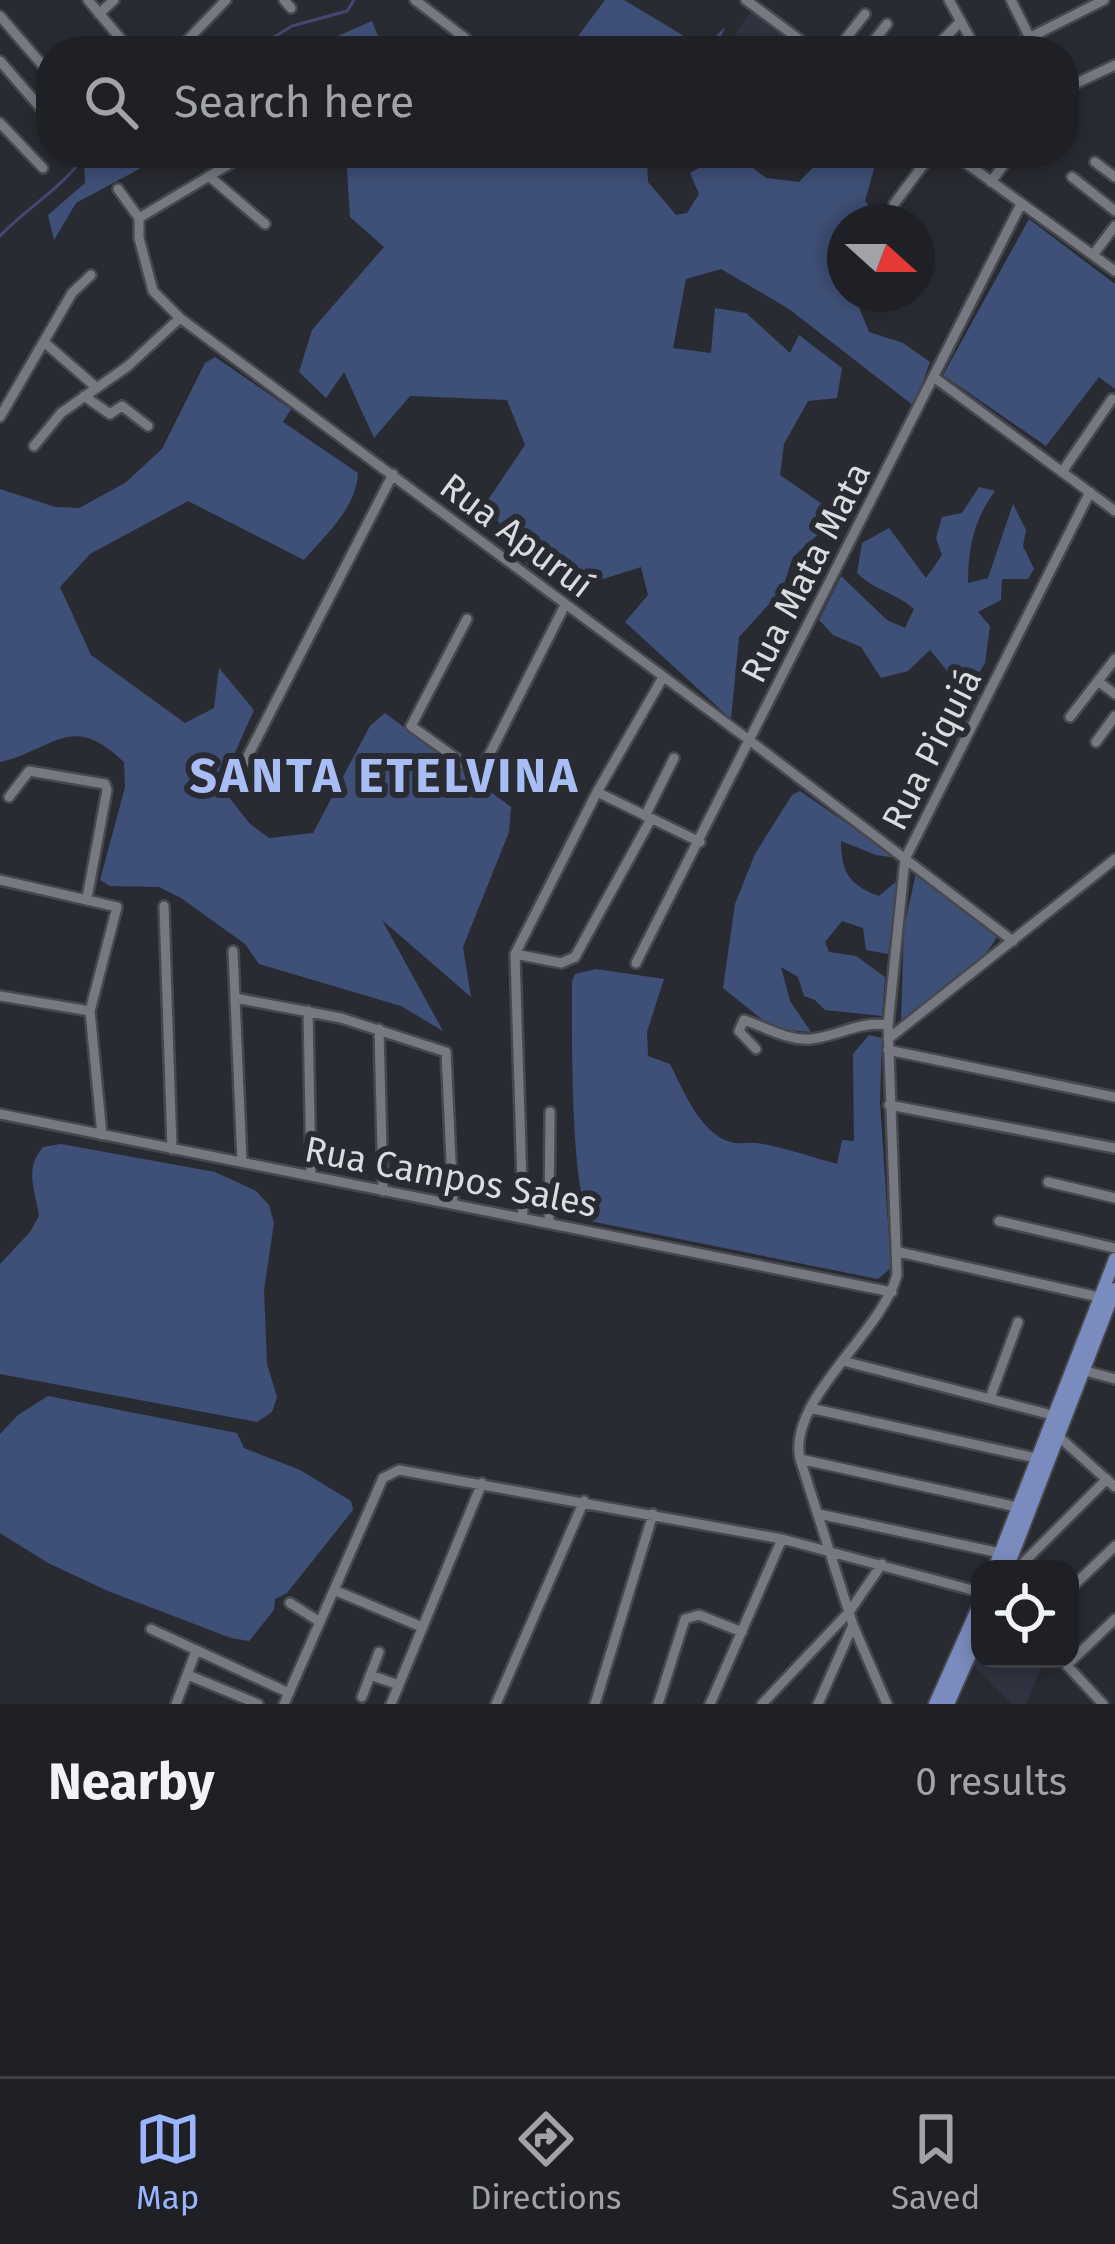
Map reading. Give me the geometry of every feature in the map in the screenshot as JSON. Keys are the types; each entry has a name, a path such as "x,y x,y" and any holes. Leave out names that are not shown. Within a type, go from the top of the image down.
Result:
{"main road":[{"path":"997,1560 1115,1259"},
{"path":"1010,1560 1082,1370 1109,1322 1115,1289"},
{"path":"935,1704 971,1623"},
{"path":"954,1701 971,1656"}],"street":[{"path":"88,0 118,36"},
{"path":"99,14 114,0"},
{"path":"191,36 226,0"},
{"path":"415,0 462,36"},
{"path":"746,0 795,36"},
{"path":"949,0 969,36"},
{"path":"1011,0 1029,36 1077,6 1103,0"},
{"path":"848,36 865,14"},
{"path":"0,16 36,58"},
{"path":"946,36 960,22"},
{"path":"878,36 887,24"},
{"path":"0,62 36,103"},
{"path":"1079,82 1115,64"},
{"path":"0,123 36,161"},
{"path":"1096,162 1115,177"},
{"path":"118,189 139,218 223,168"},
{"path":"895,204 921,168"},
{"path":"972,168 1115,272"},
{"path":"991,182 1001,168"},
{"path":"209,176 265,224"},
{"path":"1072,176 1115,212"},
{"name":"Rua Mata Mata","path":"636,963 1021,204"},
{"name":"Rua Apuruí","path":"139,218 139,238 153,291 180,318 1013,941"},
{"path":"1093,255 1115,226"},
{"path":"0,417 72,293 91,275"},
{"path":"34,446 53,420 128,367 180,318"},
{"path":"44,342 97,388"},
{"path":"935,378 1114,509"},
{"path":"83,396 110,414 122,406 148,426"},
{"path":"1062,472 1112,399"},
{"path":"238,775 393,474"},
{"name":"Rua Piquiá","path":"892,1292 899,1252 888,1025 904,859 1090,492"},
{"path":"467,619 412,726 477,772 565,605"},
{"path":"1070,717 1115,659"},
{"path":"523,1217 514,954 597,792 662,679"},
{"path":"1099,682 1115,694"},
{"path":"1096,742 1115,716"},
{"path":"514,954 561,963 574,957 648,818 674,758"},
{"path":"10,797 29,771 104,784 107,790 87,898"},
{"path":"597,792 700,842"},
{"path":"888,1045 1115,859"},
{"path":"0,880 113,904 118,913 90,1011 102,1135"},
{"path":"164,906 172,1149"},
{"path":"233,951 242,1162"},
{"path":"0,996 90,1011"},
{"path":"235,998 379,1029 446,1052 453,1204"},
{"path":"308,1011 311,1175"},
{"path":"756,1049 740,1031 744,1021 812,1039 861,1023 888,1025"},
{"path":"379,1029 382,1191"},
{"path":"888,1045 1115,1097"},
{"path":"889,1105 1115,1148"},
{"path":"549,1222 550,1112"},
{"name":"Rua Campos Sales","path":"0,1114 892,1292"},
{"path":"1048,1182 1115,1198"},
{"path":"999,1221 1115,1248"},
{"path":"899,1252 1099,1297"},
{"path":"887,1704 853,1625 800,1460 799,1440 810,1408 892,1292"},
{"path":"991,1398 1018,1322"},
{"path":"843,1361 1052,1415"},
{"path":"1082,1370 1115,1379"},
{"path":"810,1408 1036,1458"},
{"path":"1027,1560 1111,1483 1058,1436"},
{"path":"800,1460 1017,1507"},
{"path":"287,1698 383,1478 392,1471 482,1483 782,1539 971,1589"},
{"path":"391,1704 482,1483"},
{"path":"496,1704 584,1501"},
{"path":"595,1704 653,1514"},
{"path":"819,1514 1000,1553"},
{"path":"710,1704 782,1539"},
{"path":"1079,1580 1115,1546"},
{"path":"762,1704 849,1612 882,1564"},
{"path":"334,1591 422,1627"},
{"path":"290,1603 320,1622"},
{"path":"658,1704 685,1618 698,1615 742,1632"},
{"path":"1079,1649 1115,1619"},
{"path":"818,1704 853,1625"},
{"path":"151,1628 304,1704"},
{"path":"176,1704 196,1651"},
{"path":"362,1697 379,1652"},
{"path":"1070,1668 1104,1704 1115,1694"},
{"path":"188,1675 258,1704"},
{"path":"370,1675 399,1685"}],"shaded area":[{"path":"605,0 624,0 684,36 578,36"},
{"path":"751,11 786,36 734,36"},
{"path":"372,21 378,36 338,36"},
{"path":"84,168 141,168 76,203 54,240 48,215 85,183"},
{"path":"347,168 647,168 648,182 676,215 687,213 699,194 690,173 699,168 753,168 766,178 799,182 812,168 874,168 868,204 827,204 827,312 861,312 869,332 903,343 930,362 914,406 789,309 721,269 686,279 673,348 711,353 715,308 746,313 790,353 799,335 842,368 837,398 808,401 784,444 780,475 822,504 823,530 793,557 782,590 739,637 731,719 625,622 648,595 641,567 581,586 531,571 486,503 525,445 507,400 410,396 374,438 344,372 326,398 299,372 312,330 384,247 350,217"},
{"path":"1029,219 1115,284 1115,389 1099,377 1046,446 943,375"},
{"path":"215,357 291,409 283,422 358,473 346,509 304,560 188,501 90,554 60,587 91,655 185,723 214,708 219,668 254,710 220,786 250,824 269,838 313,833 370,726 385,713 511,807 509,832 463,947 471,997 382,920 443,1031 401,1006 259,964 245,944 159,887 110,886 100,880 125,787 124,762 106,747 76,736 0,762 0,489 55,507 79,508 125,483 162,449 205,363"},
{"path":"979,487 995,491 974,534 968,583 988,578 1013,504 1026,530 1023,546 1034,569 1028,579 1002,579 1001,600 978,612 990,626 985,663 975,680 981,691 956,746 958,684 930,650 908,671 881,678 861,647 833,635 819,620 841,576 887,620 905,628 914,609 857,573 862,543 889,528 926,578 942,555 936,538 942,517 962,513"},
{"path":"800,791 897,858 841,841 845,869 854,882 879,896 899,879 888,954 866,950 863,928 842,921 825,942 829,952 856,956 885,977 882,1016 825,1010 804,996 798,977 781,967 790,1001 811,1032 774,1029 723,988 735,904 755,854 792,795"},
{"path":"916,873 999,933 968,971 901,1023 904,928"},
{"path":"596,969 664,979 647,1032 648,1056 670,1064 703,1123 735,1143 763,1144 837,1164 842,1140 854,1141 853,1054 869,1035 882,1038 880,1102 891,1268 878,1279 590,1221 583,1203 576,1143 572,981 575,974"},
{"path":"61,1144 215,1172 256,1191 269,1205 274,1223 264,1290 267,1364 277,1397 272,1412 257,1422 0,1374 0,1264 39,1216 32,1180 37,1155 43,1147"},
{"path":"48,1396 237,1433 244,1448 300,1470 351,1501 353,1510 287,1593 275,1599 274,1610 249,1641 231,1638 108,1591 48,1563 0,1533 0,1434 18,1415"},
{"path":"976,1668 1041,1668 1026,1704 1012,1704"}],"waterway":[{"path":"276,36 292,26 347,11 354,0"},
{"path":"0,236 74,168"}],"district":[{"name":"SANTA ETELVINA","path":"385,775"}]}
